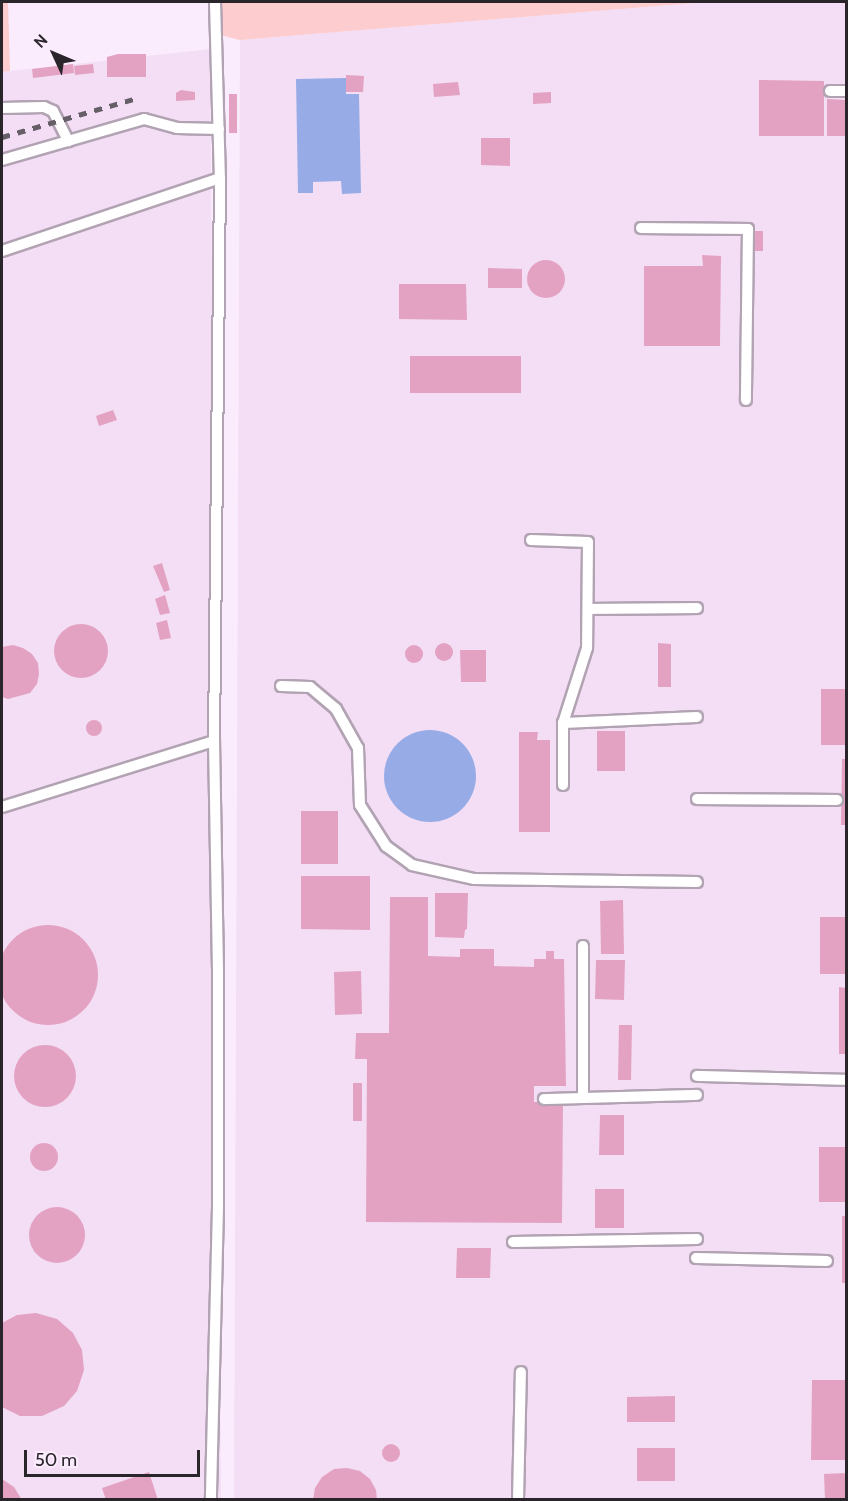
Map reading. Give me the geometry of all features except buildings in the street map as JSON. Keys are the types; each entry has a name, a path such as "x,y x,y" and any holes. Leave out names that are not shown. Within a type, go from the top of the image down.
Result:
{"lane":[{"path":"211,1500 218,1183 214,741 220,178 215,2"},
{"path":"830,91 846,91"},
{"path":"2,108 44,107 53,111 68,141"},
{"path":"2,160 144,119 177,128 219,129"},
{"path":"2,251 220,178"},
{"path":"641,228 748,229 746,400"},
{"path":"531,540 588,542 587,648 563,723 563,785"},
{"path":"589,609 697,608"},
{"path":"281,686 310,687 336,709 358,748 360,805 386,846 411,865 474,879 697,882"},
{"path":"563,723 697,717"},
{"path":"2,807 214,741"},
{"path":"697,799 837,800"},
{"path":"583,946 583,1097"},
{"path":"697,1076 846,1080"},
{"path":"544,1100 697,1095"},
{"path":"513,1242 697,1239"},
{"path":"696,1258 828,1261"},
{"path":"518,1500 521,1372"}],"shaded area":[{"path":"2,2 8,2 10,71 2,72"},
{"path":"215,2 707,2 240,40 216,34"},
{"path":"707,2 846,2 846,1499 234,1500 240,40"},
{"path":"210,49 221,1499 2,1499 2,72"}],"water":[{"path":"346,78 346,94 359,94 361,193 342,194 341,181 313,182 313,193 298,193 296,79"},
{"path":"430,730 447,734 462,744 472,759 476,776 472,793 462,808 447,818 430,822 413,818 398,808 388,793 384,776 388,759 398,744 413,734"}],"railway":[{"path":"2,137 137,98"}]}
